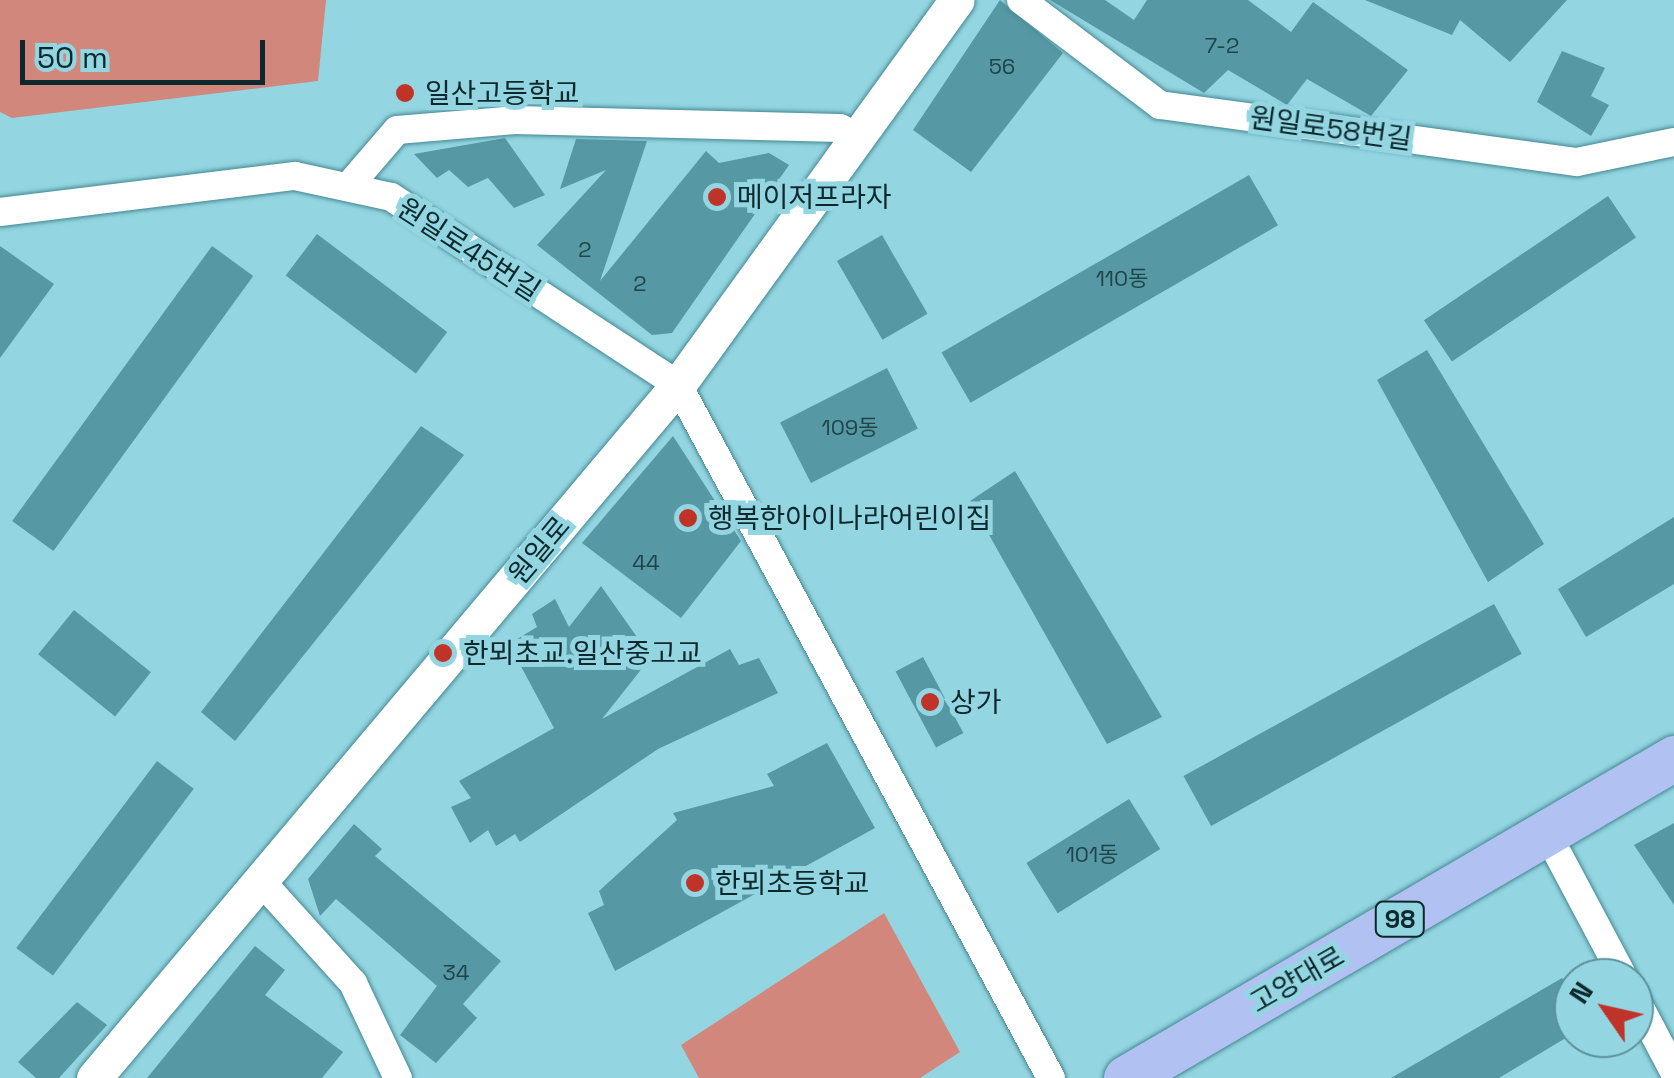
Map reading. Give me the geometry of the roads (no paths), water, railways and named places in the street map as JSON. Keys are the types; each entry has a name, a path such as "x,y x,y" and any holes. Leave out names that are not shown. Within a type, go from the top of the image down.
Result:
{"main road":[{"name":"고양대로","path":"1126,1078 1674,758"},
{"name":"고양대로","path":"1167,1078 1674,789"}],"street":[{"name":"원일로","path":"94,1078 678,385 957,0"},
{"name":"원일로58번길","path":"1021,0 1160,105 1577,162 1674,142"},
{"path":"348,187 397,130 515,120 840,128 856,136"},
{"name":"원일로45번길","path":"0,212 295,176 390,197 678,385"},
{"path":"678,385 1050,1078"},
{"path":"1559,856 1613,958"},
{"path":"260,880 353,983 398,1078"},
{"path":"1654,1034 1674,1072"}],"place":[{"name":"일산고등학교","path":"405,93"},
{"name":"메이저프라자","path":"717,197"},
{"name":"행복한아이나라어린이집","path":"688,518"},
{"name":"한뫼초교.일산중고교","path":"443,653"},
{"name":"상가","path":"930,702"},
{"name":"한뫼초등학교","path":"695,883"}]}
